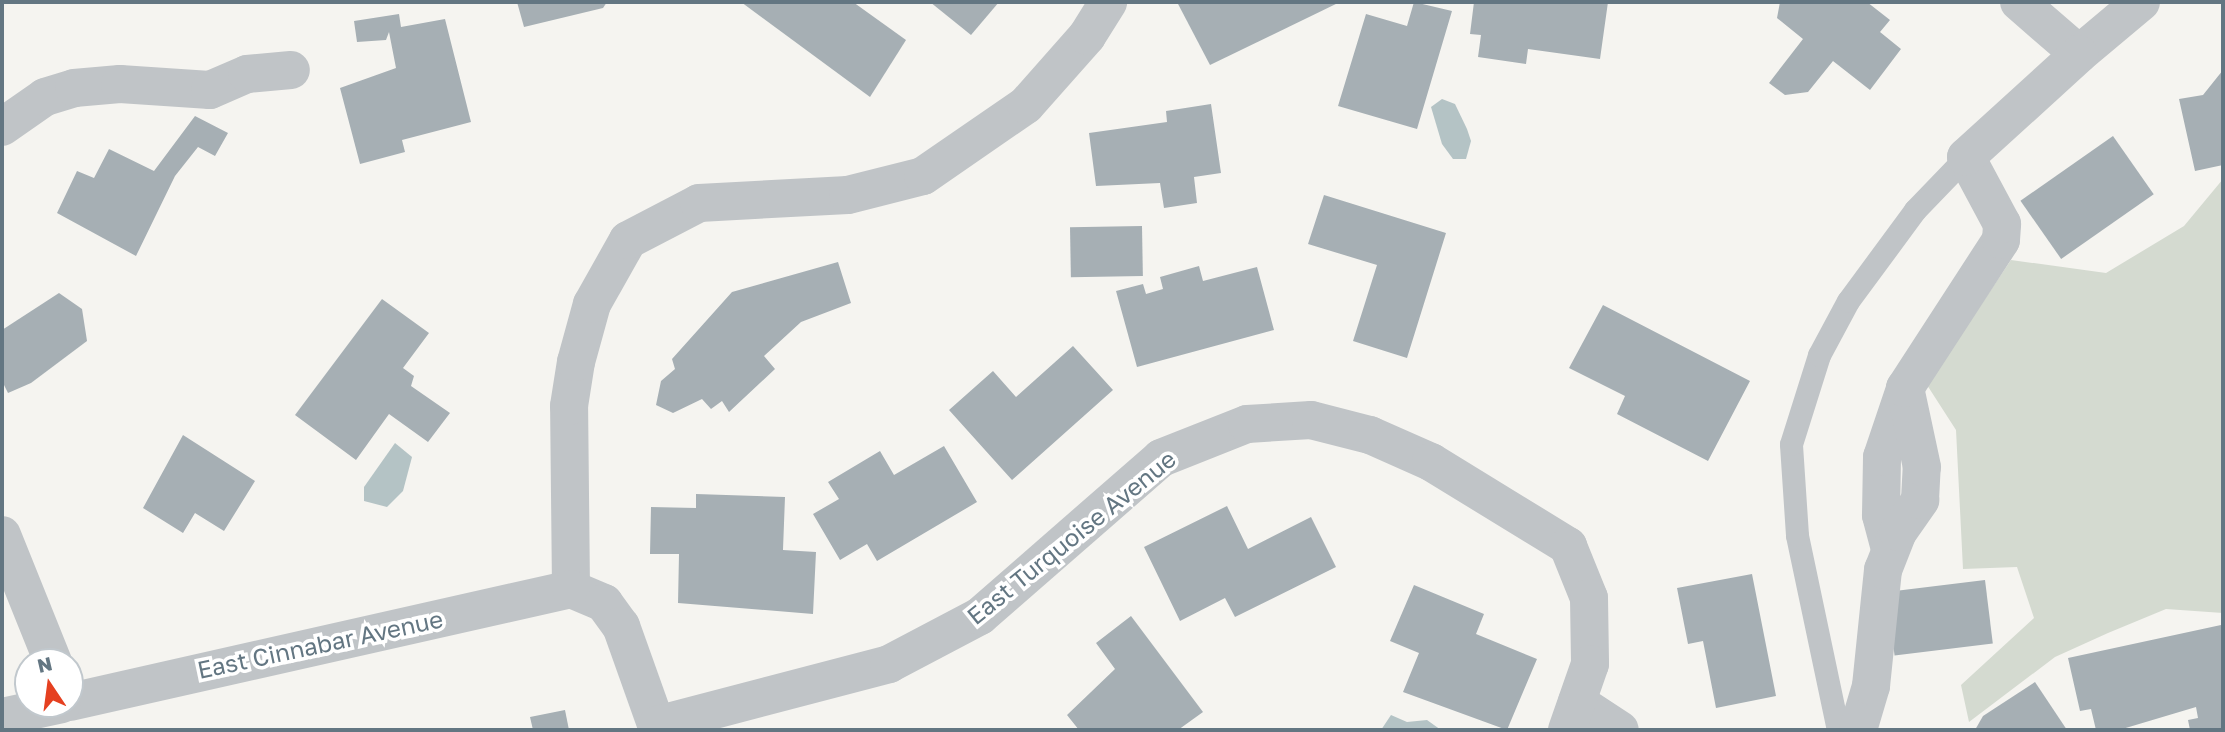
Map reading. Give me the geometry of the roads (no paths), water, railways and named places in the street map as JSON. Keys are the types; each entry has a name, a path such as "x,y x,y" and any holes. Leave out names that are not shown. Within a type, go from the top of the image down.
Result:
{"street":[{"path":"657,728 621,625 604,603 571,589 569,406 576,362 592,304 628,240 699,203 848,195 923,176 1026,105 1087,36 1108,2"},
{"path":"2019,2 2079,54"},
{"path":"1858,730 1871,687 1882,570 1891,549 1881,515 1882,457 1905,388 2001,240 2002,224 1966,157 2079,54 2141,2"},
{"path":"2,127 45,97 74,88 120,84 210,90 247,74 291,70"},
{"name":"East Turquoise Avenue","path":"657,728 896,660 980,616 1161,458 1247,424 1311,420 1370,435 1431,462 1568,546 1589,598 1590,664 1572,716"},
{"path":"2,536 47,648"},
{"name":"East Cinnabar Avenue","path":"84,699 571,589"},
{"path":"1572,716 1620,730"}],"lane":[{"path":"1838,730 1797,535 1791,444 1819,355 1848,301 1906,221 1966,157"}]}
